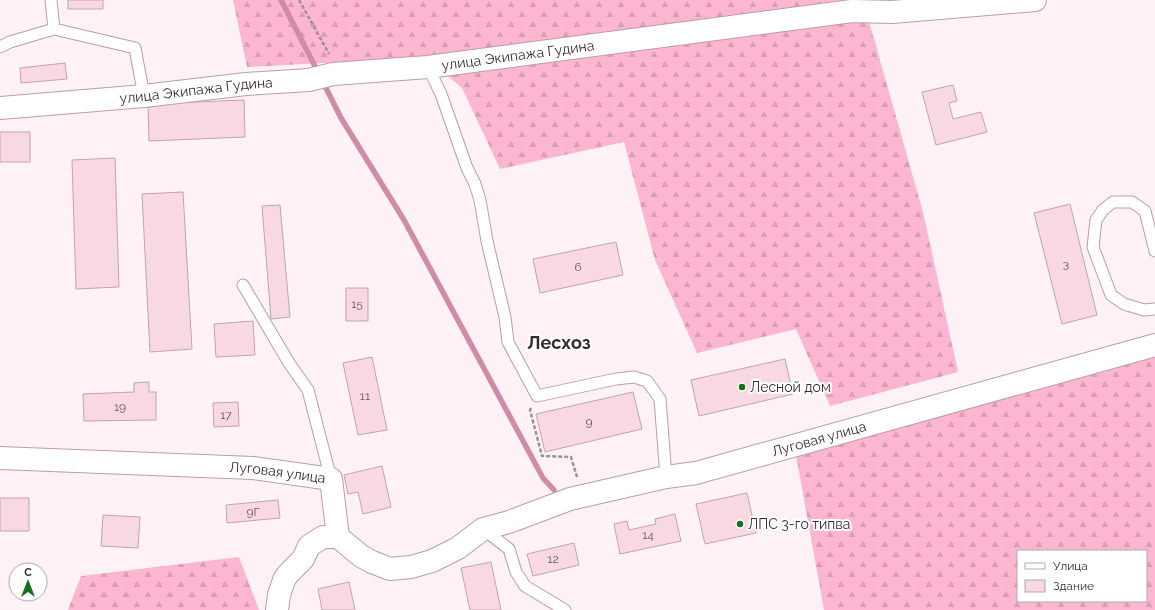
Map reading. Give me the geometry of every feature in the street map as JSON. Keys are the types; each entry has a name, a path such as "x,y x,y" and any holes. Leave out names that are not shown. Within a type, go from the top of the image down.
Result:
{"street":[{"name":"улица Экипажа Гудина","path":"0,108 144,96 246,84 309,80 336,74 428,67 852,11 892,12 1035,0"},
{"name":"Луговая улица","path":"0,458 253,468 331,479 338,537 361,556 390,569 411,567 432,561 458,548 483,529 509,522 583,496 666,477 696,473 1155,345"},
{"path":"277,610 279,595 284,580 303,559 309,546 323,537 338,537"}],"lane":[{"path":"51,0 54,29"},
{"path":"0,47 10,42 54,29 135,48 144,96"},
{"path":"428,67 441,94 480,200 486,241 504,311 508,342 537,396 616,379 634,377 648,381 660,399 666,477"},
{"path":"1155,252 1144,211 1132,202 1113,202 1103,210 1096,220 1093,247 1111,295 1124,304 1144,310 1155,309"},
{"path":"243,285 289,363 308,390 331,479"},
{"path":"483,529 509,549 516,572 525,586 565,610"}],"path":[{"path":"299,0 336,74"},
{"path":"537,396 530,410 542,456 571,457 583,496"}],"green space":[{"path":"233,0 863,0 923,212 958,372 830,406 796,329 697,353 655,260 624,142 500,169 462,88 428,59 247,67"},
{"path":"1155,345 1155,610 824,610 794,444"},
{"path":"239,557 259,610 68,610 81,576"}],"building":[{"path":"68,0 103,0 103,9 68,9"},
{"path":"65,63 67,79 21,83 20,68"},
{"path":"953,85 957,101 949,103 953,119 981,112 987,132 936,145 922,92"},
{"path":"244,100 245,137 149,141 148,104"},
{"path":"0,132 30,132 30,162 0,162"},
{"path":"115,158 119,287 76,289 72,160"},
{"path":"183,192 192,349 150,352 142,194"},
{"path":"1070,204 1097,315 1062,324 1034,213"},
{"path":"280,205 290,317 271,319 262,206"},
{"path":"616,242 623,275 540,293 533,259"},
{"path":"346,288 368,288 368,321 346,321"},
{"path":"253,321 255,355 216,357 214,324"},
{"path":"372,357 387,430 358,435 343,363"},
{"name":"Лесной дом","path":"785,359 793,394 699,416 691,380"},
{"path":"149,382 149,392 156,392 156,420 84,421 83,394 134,392 134,383"},
{"path":"633,392 642,429 545,452 536,414"},
{"path":"238,402 239,426 214,427 213,403"},
{"path":"382,466 391,507 363,514 358,492 348,494 344,475"},
{"path":"747,493 756,533 705,544 696,504"},
{"path":"0,498 29,498 29,531 0,531"},
{"path":"278,500 280,518 227,523 226,505"},
{"path":"675,514 681,541 620,554 614,524 627,521 629,530 656,524 655,519"},
{"path":"103,515 140,517 138,548 101,546"},
{"path":"574,543 579,565 533,576 527,554"},
{"path":"491,562 501,610 470,610 461,568"},
{"path":"349,582 355,610 322,610 318,589"}],"waterway":[{"path":"281,0 319,74"},
{"path":"323,82 341,118 404,220 543,478 554,490"}],"place":[{"name":"Лесной дом","path":"742,387"},
{"name":"ЛПС 3-го типва","path":"740,524"}],"district":[{"name":"Лесхоз","path":"559,343"}]}
